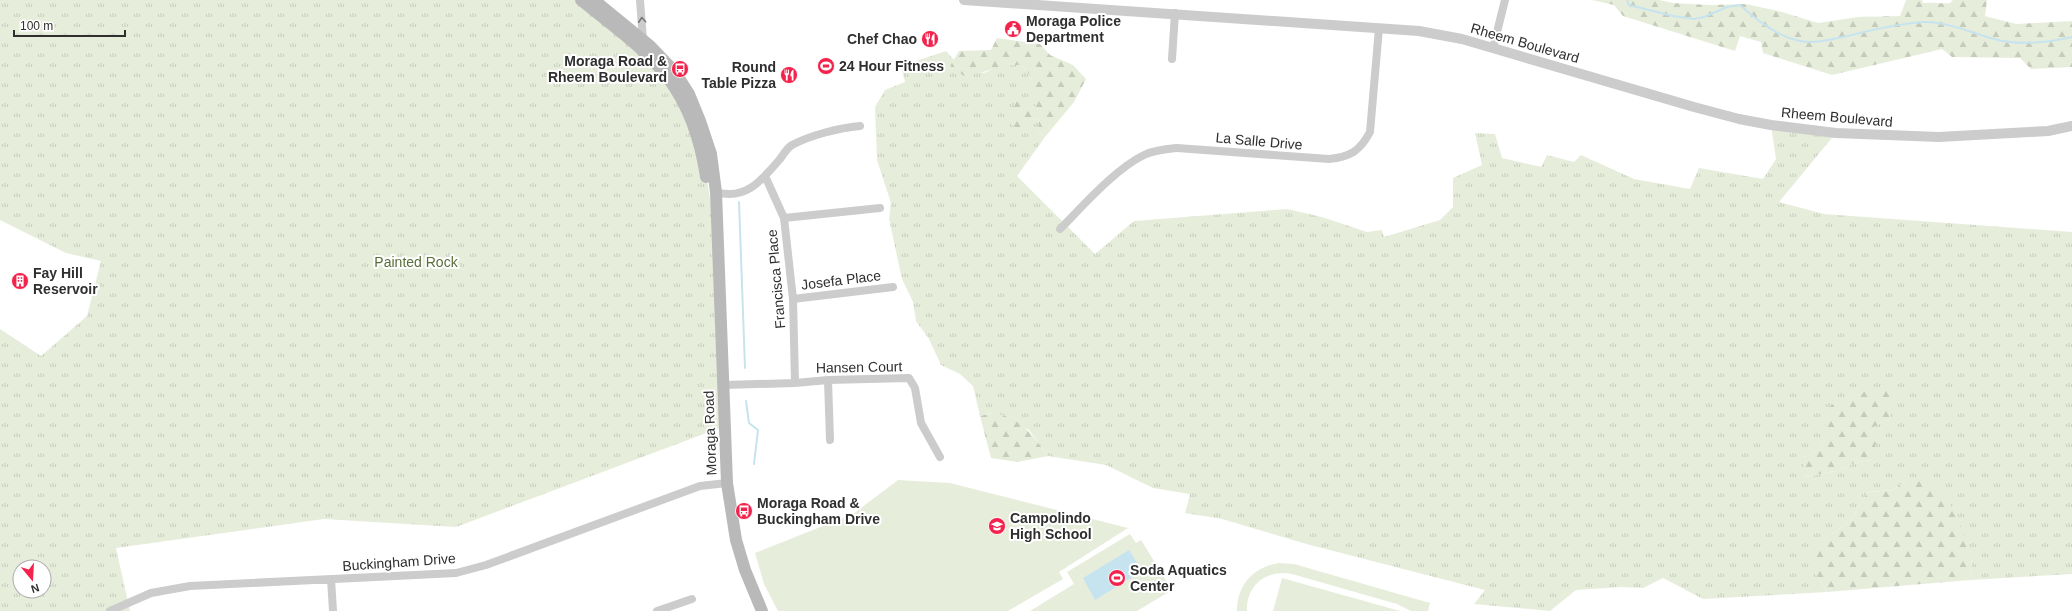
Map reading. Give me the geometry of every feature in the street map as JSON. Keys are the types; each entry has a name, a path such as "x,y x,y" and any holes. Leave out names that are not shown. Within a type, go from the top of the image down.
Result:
{"main road":[{"name":"Moraga Road","path":"581,0 644,52 668,78 681,98 703,156 718,248"},
{"name":"Moraga Road","path":"594,0 643,40 675,72 689,94 711,154 716,192 727,483 736,540 745,570 762,611"}],"street":[{"path":"640,0 643,40"},
{"name":"Rheem Boulevard","path":"964,0 1379,28 1434,34 1462,39 1739,119 1778,126 1836,133 1938,137 2034,132 2072,126"},
{"path":"1493,48 1505,0"},
{"path":"1172,59 1175,14"},
{"name":"La Salle Drive","path":"1060,229 1125,166 1144,154 1163,149 1177,148 1329,159 1339,158 1353,153 1364,145 1370,132 1379,28"},
{"path":"716,192 724,194 746,191 754,187 791,146 841,128 860,126"},
{"name":"Francisca Place","path":"765,176 784,218 793,299 795,383"},
{"path":"784,218 880,208"},
{"name":"Josefa Place","path":"793,299 893,287"},
{"name":"Hansen Court","path":"724,385 909,378 915,388 921,423 940,457"},
{"path":"828,380 830,440"},
{"name":"Buckingham Drive","path":"110,611 151,593 190,586 456,573 486,565 700,486 727,483"},
{"path":"331,580 333,611"},
{"path":"658,611 692,599"}],"green space":[{"name":"Painted Rock","path":"0,0 581,0 668,78 703,155 718,248 725,426 456,527 324,519 116,548 130,611 0,611 0,329 41,356 87,316 101,261 66,253 0,220"},
{"path":"1592,0 1659,0 1673,3 1710,5 1746,4 1782,12 1818,23 1858,17 1900,16 1906,0 1922,0 1923,3 1950,3 1953,0 1987,0 1985,16 2016,24 2072,21 2072,67 2031,69 2020,58 1952,57 1942,49 1832,75 1763,53 1761,42 1740,36 1735,51 1623,16 1614,5"},
{"path":"997,38 1040,44 1050,55 1073,65 1086,79 1074,102 1045,137 1038,130 1039,118 1029,120 1020,130 1012,125 1011,112 1017,101 1028,101 1036,107 1031,76 1021,65 1006,66 964,76 950,66 959,51 991,50"},
{"path":"946,51 954,60 950,66 984,73 1002,65 1021,65 1031,76 1034,91 1036,108 1029,120 1039,118 1038,130 1045,137 1017,176 1095,254 1134,221 1287,209 1322,217 1367,232 1382,230 1384,237 1440,220 1453,207 1453,178 1482,165 1475,133 1495,134 1502,158 1541,167 1547,155 1574,162 1581,155 1634,179 1690,189 1699,168 1763,179 1776,159 1771,125 1836,133 1779,202 1824,214 2072,232 2072,574 1970,580 1972,559 1964,538 1909,479 1893,490 1868,492 1850,521 1825,539 1816,574 1827,592 1703,599 1663,578 1643,588 1622,587 1576,590 1550,611 1474,604 1485,590 1310,545 1222,519 1185,513 1190,494 1153,488 1106,465 1048,456 1029,430 992,413 980,416 973,386 960,374 941,365 929,339 916,321 913,302 902,279 889,219 891,203 877,160 875,107 885,90 905,82 901,66","holes":["1864,392 1902,392 1891,404 1891,418 1872,427 1876,443 1872,460 1856,462 1836,471 1805,477 1804,457 1820,449 1826,438 1826,421 1832,405"]},
{"path":"1886,388 1903,392 1891,404 1891,418 1873,427 1876,443 1873,460 1856,462 1836,471 1804,477 1804,457 1820,449 1826,438 1826,421 1831,405 1864,392"},
{"path":"992,413 1011,418 1025,428 1048,456 1017,462 991,458 980,416"},
{"path":"1909,479 1927,479 1942,493 1956,513 1972,559 1970,580 1827,592 1816,574 1809,556 1825,539 1850,521 1868,492 1893,490"},
{"path":"898,480 950,483 1128,528 1059,572 1063,579 1008,611 778,611 764,584 755,553 853,514"},
{"name":"Soda Aquatics Center","path":"1130,534 1136,543 1141,540 1172,590 1137,611 1030,611 1074,584 1067,572"},
{"path":"1279,563 1294,564 1430,603 1428,611 1411,611 1397,604 1292,574 1283,573 1274,574 1260,581 1250,594 1247,611 1237,611 1240,593 1243,585 1248,579 1261,569"},
{"path":"1282,578 1400,611 1273,611"}],"water":[{"path":"1129,550 1142,571 1095,600 1083,578"}],"waterway":[{"path":"1627,0 1629,5 1673,16 1694,19 1704,17 1727,7 1740,5 1760,22 1776,32 1792,39 1806,42 1824,41 1904,24 1923,22 1940,23 1994,39 2023,43 2052,41 2072,37"},
{"path":"739,202 745,368"},
{"path":"746,401 749,423 758,430 754,464"}],"place":[{"name":"Moraga Police Department","path":"1013,29"},
{"name":"Chef Chao","path":"930,39"},
{"name":"24 Hour Fitness","path":"826,66"},
{"name":"Moraga Road & Rheem Boulevard","path":"680,69"},
{"name":"Round Table Pizza","path":"789,75"},
{"name":"Fay Hill Reservoir","path":"20,281"},
{"name":"Moraga Road & Buckingham Drive","path":"744,511"},
{"name":"Campolindo High School","path":"997,526"},
{"name":"Soda Aquatics Center","path":"1117,578"}]}
